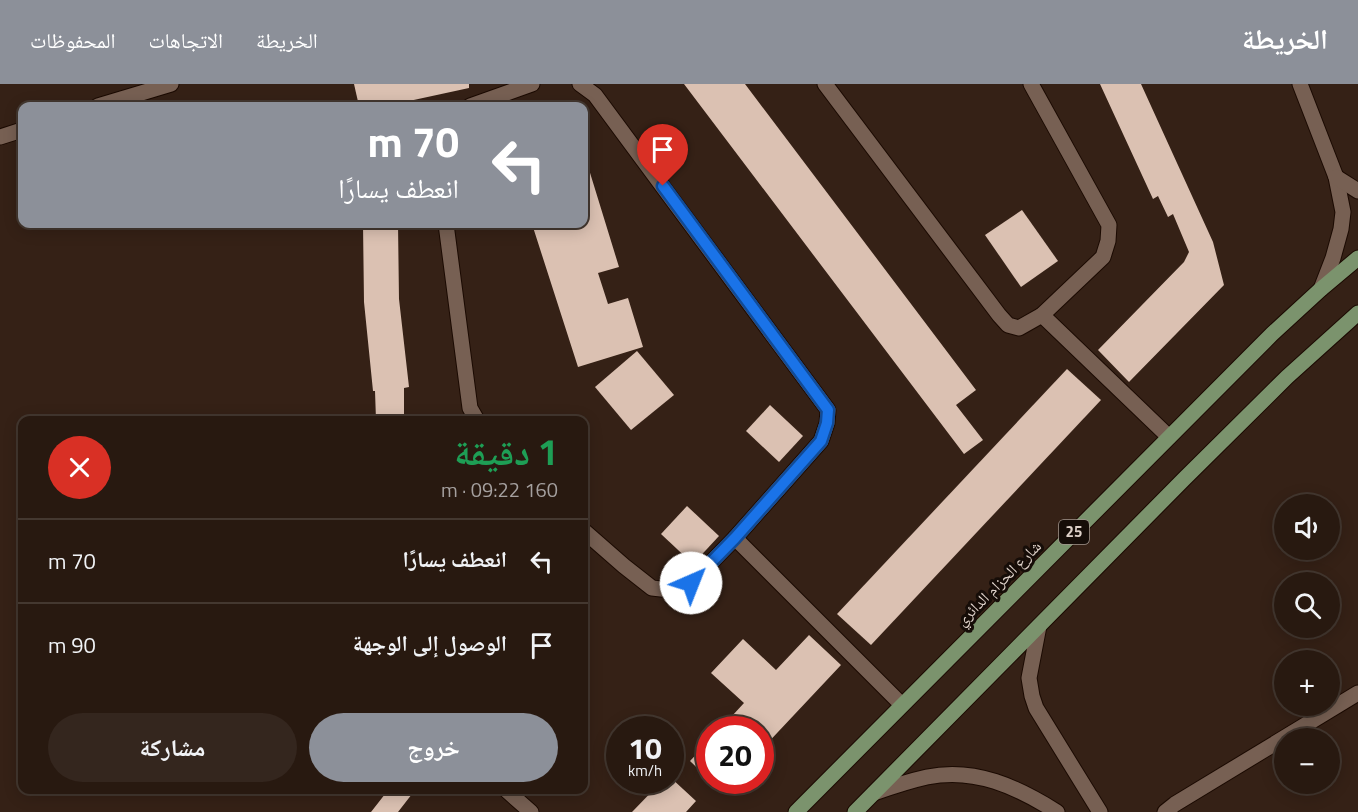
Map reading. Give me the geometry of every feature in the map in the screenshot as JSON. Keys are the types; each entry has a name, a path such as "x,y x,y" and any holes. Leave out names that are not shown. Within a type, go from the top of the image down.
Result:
{"main road":[{"name":"شارع الحزام الدائري","path":"796,812 1272,334 1358,258"},
{"name":"25","path":"855,812 1184,478 1287,377 1358,313"}],"street":[{"path":"111,102 171,84"},
{"path":"481,102 532,84"},
{"path":"580,84 595,95 828,410 827,423 821,441 735,538 691,583 670,590 652,588 588,534"},
{"path":"825,84 999,315 1008,325 1019,328 1042,315 1103,257 1108,241 1108,225 1031,84"},
{"path":"1300,84 1336,177 1343,212 1333,258 1321,289"},
{"path":"0,137 18,131"},
{"path":"1336,177 1358,191"},
{"path":"447,228 470,408 475,416"},
{"path":"1042,315 1169,437"},
{"path":"735,538 902,705"},
{"path":"1039,626 1029,678 1032,696 1036,708 1100,812"},
{"path":"1164,812 1358,693"},
{"path":"874,793 928,777 946,774 975,775 1000,783 1057,812"},
{"path":"511,794 531,812"}],"building":[{"path":"354,84 469,84 469,88 404,102 358,102"},
{"path":"684,84 745,84 976,390 956,405 983,440 964,454"},
{"path":"1100,84 1141,84 1213,242 1224,285 1129,382 1098,350 1184,262 1189,252 1173,214 1168,217 1158,196 1153,199"},
{"path":"588,166 619,267 598,273 608,304 628,298 643,347 578,367 533,228 588,228"},
{"path":"1022,210 1058,261 1021,287 985,235"},
{"path":"363,228 398,228 399,299 409,387 404,388 404,416 376,416 364,302"},
{"path":"637,351 674,395 631,430 595,387"},
{"path":"1067,369 1101,400 871,645 837,614"},
{"path":"770,405 803,436 779,462 746,431"},
{"path":"687,506 719,536 693,564 661,534"},
{"path":"809,635 841,665 774,736 774,716 732,716 744,703 711,673 743,639 776,670"},
{"path":"696,755 696,767 690,761"},
{"path":"684,790 696,801 686,812 632,812 649,794 684,794"},
{"path":"385,794 412,794 398,812 371,812"}],"route":[{"path":"663,186 828,410 827,423 821,441 735,538 691,583"}]}
